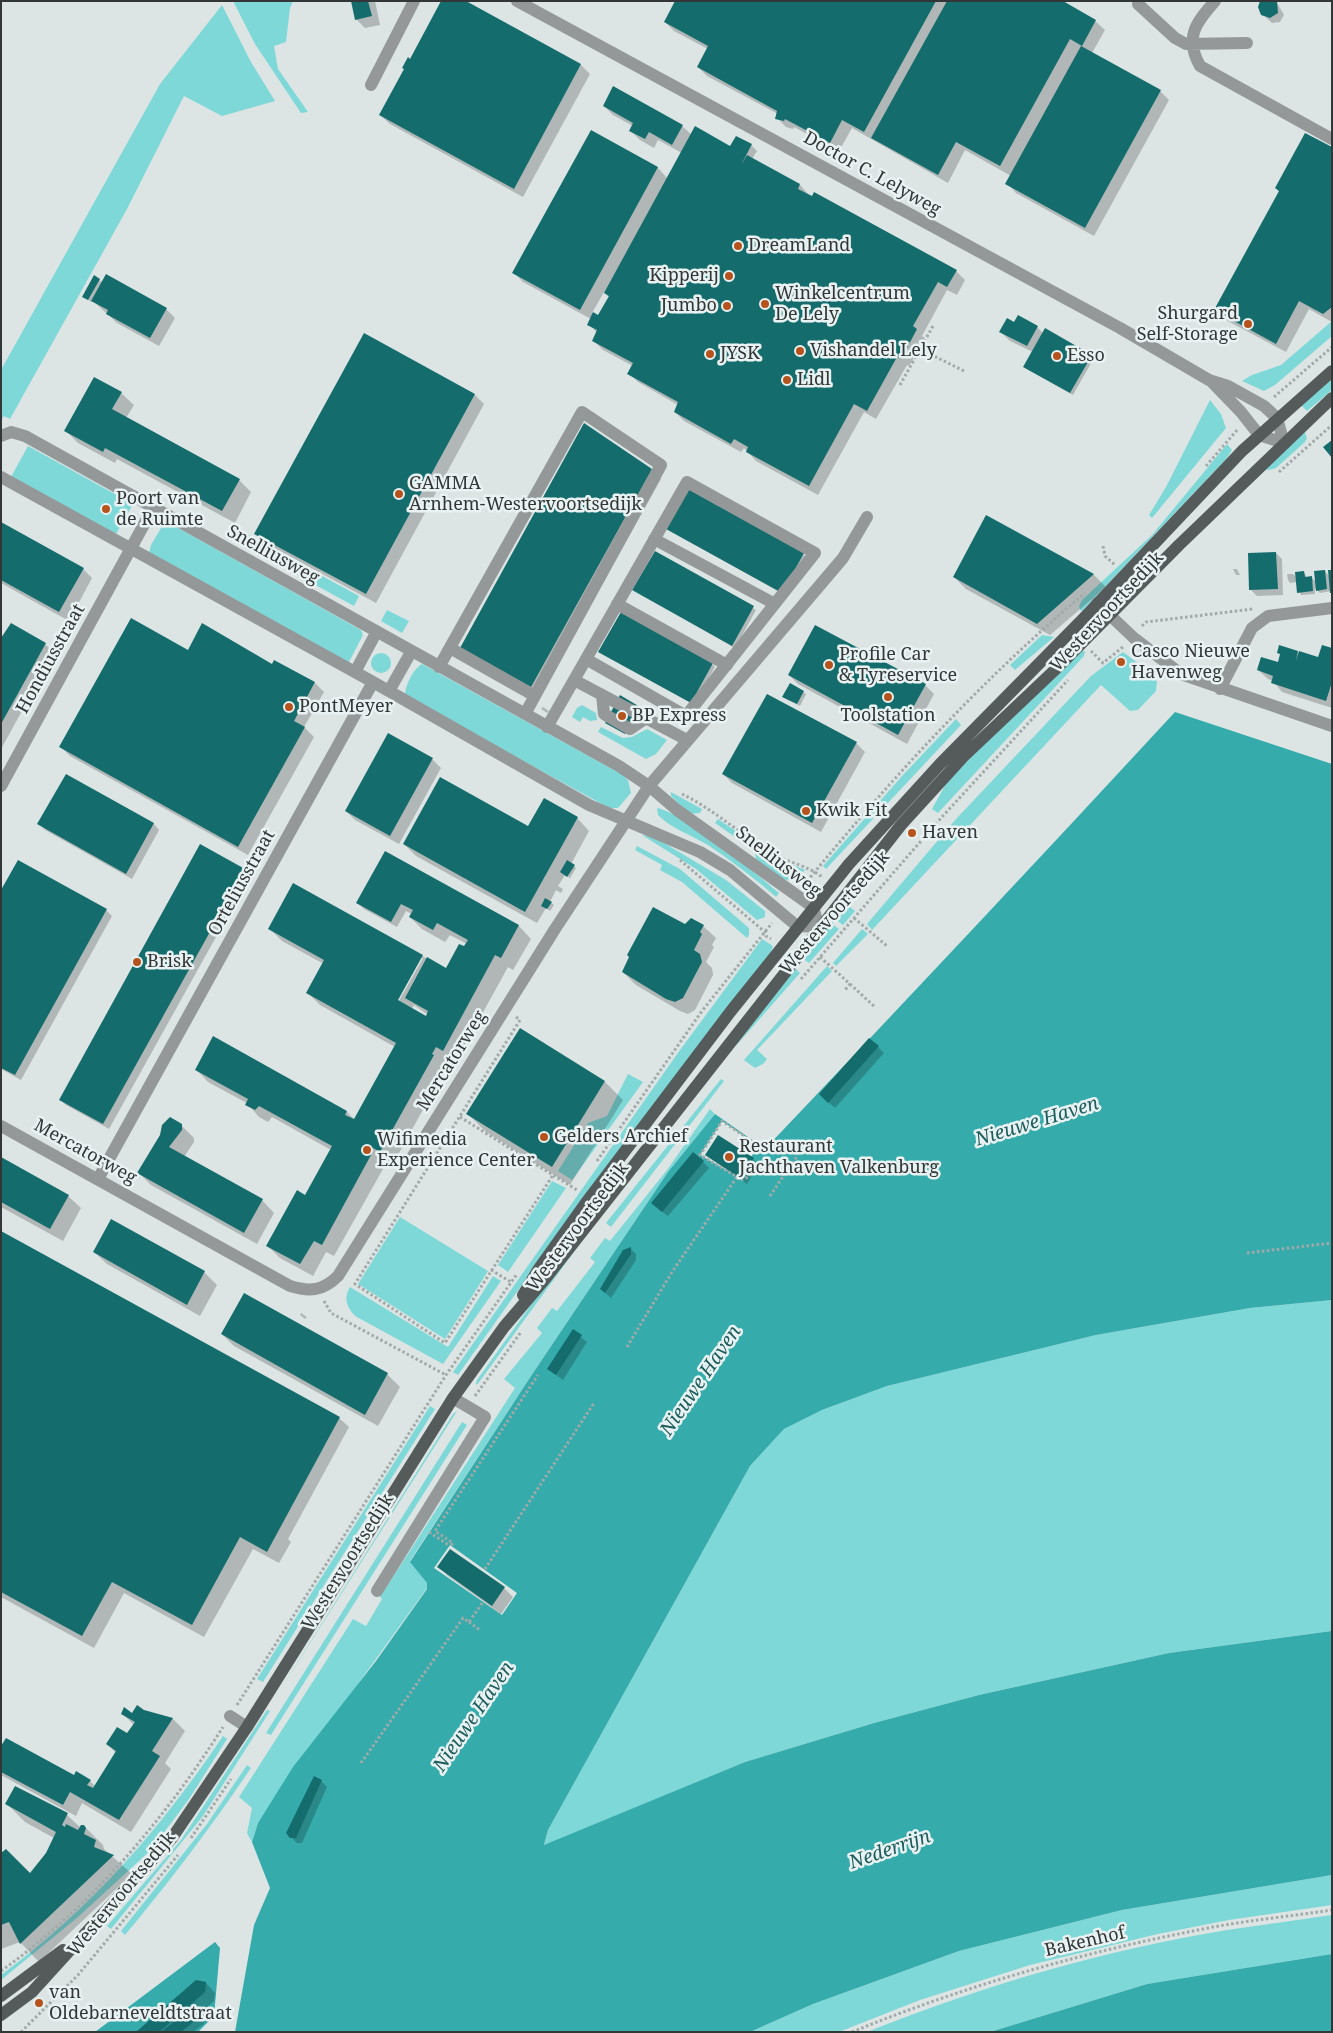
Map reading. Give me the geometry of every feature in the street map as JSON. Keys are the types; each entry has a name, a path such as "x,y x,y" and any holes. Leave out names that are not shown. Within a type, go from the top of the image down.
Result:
{"main road":[{"name":"Westervoortsedijk","path":"504,1327 538,1270 588,1200 780,947 831,885 940,764 1259,435 1332,371"},
{"name":"Westervoortsedijk","path":"1,2015 32,1992 172,1838 247,1727 453,1398 504,1327 545,1279 843,895 901,825 963,757 1059,666 1108,615 1332,398"},
{"name":"Westervoortsedijk","path":"1,1996 92,1927"}],"street":[{"path":"371,85 414,1"},
{"name":"Doctor C. Lelyweg","path":"518,1 1120,328 1209,380 1228,386 1264,406 1277,418"},
{"path":"1215,1 1197,22 1192,36 1192,45 1200,66 1329,134"},
{"path":"1138,4 1175,38 1192,45 1247,43"},
{"name":"Doctor C. Lelyweg","path":"1209,380 1241,412 1259,435"},
{"path":"439,667 582,412 662,465 525,714"},
{"path":"1277,418 1284,443"},
{"name":"Snelliusweg","path":"1,436 11,432 25,436 376,633 619,766 813,907 819,927 798,926 730,870 700,852 588,805 373,682 1,477"},
{"path":"1259,435 1284,443"},
{"path":"547,727 687,482 815,554 686,716 586,659"},
{"path":"132,549 153,508"},
{"path":"626,821 649,786 686,740 843,558 867,517"},
{"path":"654,539 775,604"},
{"name":"Hondiusstraat","path":"1,786 132,549"},
{"path":"1097,603 1132,637 1181,674 1332,726"},
{"path":"618,604 727,665"},
{"path":"1220,689 1252,628 1268,616 1332,608"},
{"path":"355,672 376,633"},
{"path":"450,648 535,696"},
{"path":"389,691 412,652"},
{"path":"574,680 686,740"},
{"name":"Orteliusstraat","path":"98,1179 373,682"},
{"name":"Mercatorweg","path":"1,1126 290,1286 302,1290 320,1289 338,1276 504,1010 626,821"},
{"path":"377,1591 485,1417 453,1398"},
{"path":"230,1716 247,1727"}],"path":[{"path":"900,385 932,326"},
{"path":"908,344 920,348 966,372"},
{"path":"1277,474 1332,425"},
{"path":"1103,546 1105,556 1116,566"},
{"path":"1081,642 1094,652 1103,663 1146,622 1254,608 1268,616"},
{"path":"1057,617 1070,631"},
{"name":"Westervoortsedijk","path":"1088,658 1094,652"},
{"name":"Westervoortsedijk","path":"798,983 921,840 1071,676"},
{"path":"987,683 991,686"},
{"name":"Snelliusweg","path":"680,793 696,801 772,853 816,872 831,885"},
{"path":"916,837 921,840"},
{"path":"675,857 765,932 766,936 780,947"},
{"name":"Snelliusweg","path":"843,895 861,910"},
{"path":"854,918 887,946"},
{"path":"820,957 875,1007"},
{"path":"795,958 810,969"},
{"path":"845,990 850,984"},
{"path":"504,1010 520,1020 355,1284 445,1343 553,1175"},
{"path":"444,1108 576,1190"},
{"path":"759,1142 759,1146 722,1121 700,1155 740,1180 749,1177 760,1161 784,1175"},
{"path":"770,1196 798,1155"},
{"path":"626,1347 672,1272 736,1177"},
{"path":"1247,1253 1332,1243"},
{"path":"491,1270 511,1282"},
{"path":"320,1289 327,1308 331,1313 446,1375"},
{"path":"468,1406 523,1329"},
{"path":"423,1528 450,1546 453,1543 435,1531 538,1375"},
{"path":"484,1569 594,1403"},
{"path":"469,1622 483,1602"},
{"path":"361,1764 463,1618 481,1630"},
{"name":"Westervoortsedijk","path":"188,1843 233,1776"},
{"name":"Westervoortsedijk","path":"21,2032 46,2010 78,1975 183,1850"},
{"name":"Bakenhof","path":"852,2032 915,2006 1038,1967 1194,1930 1332,1910"},
{"path":"38,2003 46,2010"}],"shaded area":[{"path":"233,1 293,1 290,8 286,42 274,46 278,69 308,112 301,113 255,44"},
{"path":"222,5 251,62 275,101 222,116 184,96 127,209 10,419 4,416 1,420 1,370 160,84"},
{"path":"1332,321 1332,336 1275,385 1264,391 1242,381 1252,375 1281,365"},
{"path":"1332,376 1332,390 1307,411 1300,404"},
{"path":"1210,400 1221,414 1226,428 1152,518 1149,515 1166,487"},
{"path":"1304,430 1307,438 1305,442 1276,468 1265,469"},
{"path":"1227,444 1232,450 1227,458 1082,611 1080,610 1079,606 1082,600 1152,535"},
{"path":"28,446 133,504 116,534 11,477"},
{"path":"164,523 171,524 361,630 363,635 349,662 344,662 149,553 151,545"},
{"path":"245,533 310,569 305,579 240,543"},
{"path":"313,571 359,596 354,606 308,581"},
{"path":"387,610 409,621 402,633 381,621"},
{"path":"1042,635 1054,637 1015,670 1010,665"},
{"path":"1079,651 1085,651 1084,656 938,813 932,809 948,780"},
{"path":"1123,652 1152,674 1157,682 1156,691 1138,710 1130,711 1101,685 872,930 867,924 956,819 1091,676"},
{"path":"377,653 385,653 391,659 391,667 385,673 377,673 371,667 371,659"},
{"path":"422,664 623,775 628,780 631,793 618,808 609,808 405,696 410,678"},
{"path":"582,705 596,713 597,720 590,721 583,717 580,722 572,717 577,708"},
{"path":"956,719 961,725 826,869 823,866 902,776"},
{"path":"601,727 623,738 632,737 647,729 667,740 656,754 646,759 598,732"},
{"path":"671,792 702,809 700,813 689,814 671,796"},
{"path":"657,808 685,821 702,832 779,893 776,897 717,851 669,824 658,815"},
{"path":"718,819 774,857 805,870 792,881 781,879 756,860 755,851 715,823"},
{"path":"642,835 654,837 726,880 765,911 765,917 757,920 696,869"},
{"path":"637,846 680,869 749,928 747,938 682,882 660,870 662,865 635,850"},
{"path":"844,902 855,911 843,925 836,920 832,924 839,929 809,963 801,957"},
{"path":"862,929 868,934 836,966 833,963"},
{"path":"762,939 773,946 771,952 580,1203 458,1375 453,1372 680,1050"},
{"path":"827,966 832,971 757,1050 767,1059 763,1064 755,1068 744,1060"},
{"path":"794,967 800,973 734,1048"},
{"path":"628,1074 643,1082 572,1180 558,1171 588,1123 607,1116"},
{"path":"721,1079 724,1081 611,1227 606,1223"},
{"path":"710,1109 715,1114 668,1172 410,1561 427,1583 427,1588 258,1823 252,1842 247,1833 252,1808 239,1797 353,1619 366,1626 382,1599 380,1597 515,1388 504,1379 542,1333 537,1328 552,1308 557,1311 595,1262 590,1258 605,1238 610,1241 667,1170"},
{"path":"552,1181 566,1188 508,1272 498,1265"},
{"path":"400,1217 488,1271 445,1339 358,1284"},
{"path":"581,1242 477,1385 477,1380 541,1291"},
{"path":"493,1276 501,1281 443,1364 355,1316 346,1299 350,1287 448,1347"},
{"path":"1332,1300 1332,1631 1169,1653 979,1695 874,1723 745,1762 544,1846 548,1830 750,1466 784,1429 822,1410 887,1386 1096,1335 1250,1308"},
{"path":"430,1406 435,1409 263,1682 257,1679"},
{"path":"457,1411 271,1705 453,1414"},
{"path":"462,1422 467,1425 271,1735 266,1733"},
{"path":"267,1710 270,1711 203,1816 111,1929 107,1926 181,1840"},
{"path":"223,1736 227,1739 189,1799 151,1850 78,1917 1,1980 1,1975 65,1923 122,1865 175,1803"},
{"path":"247,1765 251,1768 221,1811 125,1935 121,1931 207,1824"},
{"path":"1332,1875 1332,1905 1229,1920 1158,1934 1030,1965 920,2000 839,2032 750,2032 813,2004 959,1951 1122,1910"},
{"path":"1332,1915 1332,1954 1147,1984 990,2032 867,2032 954,1999 1089,1959 1181,1938"}],"water":[{"path":"1175,712 1332,764 1332,1300 1250,1308 1096,1335 887,1386 822,1410 784,1429 750,1466 548,1830 544,1845 745,1762 874,1723 979,1695 1169,1653 1332,1631 1332,1875 1122,1910 959,1951 813,2004 750,2032 235,2032 254,1925 270,1888 252,1842 258,1823 293,1767 376,1661 427,1589 427,1583 410,1562 531,1376 668,1172 715,1114 765,1149"},
{"path":"215,1942 220,1948 214,2016 198,2032 95,2032"},
{"path":"1332,1954 1332,2032 990,2032 1147,1984"}],"pier":[{"path":"722,1121 759,1146 737,1176 700,1155"},
{"path":"450,1545 517,1593 502,1615 434,1568"}],"building":[{"path":"351,1 368,1 372,16 355,20"},
{"path":"441,1 466,1 581,64 514,189 379,115 404,69 402,68 408,57 410,59"},
{"path":"675,1 936,1 864,132 842,120 830,143 785,119 784,121 775,119 777,111 697,67 708,46 664,22"},
{"path":"947,1 1063,1 1096,20 1082,46 1070,39 1000,166 956,142 938,175 871,138"},
{"path":"1260,1 1277,1 1278,13 1270,18 1261,15 1258,7"},
{"path":"1081,46 1161,90 1085,228 1005,184"},
{"path":"613,86 683,125 672,145 649,132 645,139 629,131 633,123 603,106"},
{"name":"Winkelcentrum De Lely","path":"695,126 730,146 736,136 752,144 741,165 747,155 800,184 798,189 812,196 814,192 957,270 947,287 938,282 913,326 917,329 901,359 897,357 867,411 854,404 809,486 746,452 748,447 734,439 731,444 674,412 678,402 627,374 633,363 592,341 597,330 587,325 593,312 598,315 609,296 604,293"},
{"path":"591,130 658,167 580,310 512,273"},
{"path":"1305,133 1332,147 1332,307 1323,314 1299,301 1276,344 1214,310 1279,191 1275,188"},
{"path":"106,274 167,308 150,338 106,314 108,310 91,301"},
{"path":"94,275 100,279 88,300 82,297"},
{"path":"1018,315 1038,326 1027,346 999,332 1007,318 1014,322"},
{"path":"1045,328 1092,355 1070,393 1023,367"},
{"path":"364,333 475,394 366,594 254,534"},
{"path":"94,377 122,392 112,409 240,479 222,511 105,448 103,452 64,431"},
{"path":"584,423 652,469 531,687 460,648"},
{"path":"1332,440 1332,458 1323,447"},
{"path":"688,489 804,553 782,593 666,529"},
{"path":"986,515 1094,574 1037,624 953,577"},
{"path":"1,522 84,568 59,612 1,580"},
{"path":"655,551 754,606 732,646 632,590"},
{"path":"1276,552 1278,589 1249,590 1248,553"},
{"path":"1325,570 1327,589 1316,591 1314,571"},
{"path":"1328,570 1332,570 1332,593 1330,593"},
{"path":"1304,571 1305,577 1312,576 1313,591 1297,593 1295,572"},
{"path":"621,612 713,663 691,703 598,652"},
{"path":"131,618 188,650 202,623 272,664 274,660 315,682 294,721 305,727 238,847 59,747"},
{"path":"11,623 46,643 1,724 1,638"},
{"path":"815,625 926,684 898,735 788,675"},
{"path":"1279,645 1298,651 1296,661 1299,651 1318,657 1322,645 1332,648 1332,682 1326,701 1271,683 1273,676 1257,670 1261,657 1278,662 1280,654 1277,653"},
{"path":"790,683 804,691 797,704 782,697"},
{"path":"767,694 857,742 812,823 722,774"},
{"path":"620,695 640,707 625,734 605,723"},
{"path":"388,733 433,758 390,836 345,811"},
{"path":"66,774 154,823 126,874 37,824"},
{"path":"440,777 528,826 544,798 578,817 525,912 403,844"},
{"path":"200,844 245,869 103,1124 59,1100"},
{"path":"385,851 519,925 501,958 495,955 443,1051 436,1047 432,1054 434,1055 380,1152 373,1148 322,1245 314,1241 300,1264 266,1246 297,1190 305,1195 332,1146 259,1106 255,1110 245,1105 248,1099 195,1070 213,1036 347,1111 345,1115 354,1119 396,1043 306,993 324,960 268,929 293,883 423,955 398,1000 426,1016 428,1011 405,998 427,957 446,968 459,944 464,946 468,940 437,923 433,930 409,917 413,910 401,904 391,922 356,903"},
{"path":"18,860 107,909 15,1075 1,1068 1,890"},
{"path":"567,860 575,865 567,877 560,872"},
{"path":"545,898 552,902 547,909 541,906"},
{"path":"653,907 685,924 691,918 704,925 694,950 700,954 702,962 683,998 675,1002 666,999 622,972 629,957 627,955"},
{"path":"520,1028 605,1081 552,1167 466,1114"},
{"path":"869,1038 879,1046 828,1103 819,1094"},
{"path":"170,1117 182,1124 182,1130 169,1147 263,1199 244,1233 137,1173 160,1135 162,1125"},
{"name":"Restaurant Jachthaven Valkenburg","path":"718,1135 754,1158 741,1179 705,1155"},
{"path":"693,1152 704,1161 662,1212 651,1203"},
{"path":"1,1157 69,1195 50,1229 1,1202"},
{"path":"111,1219 205,1271 187,1305 93,1252"},
{"path":"1,1231 340,1417 267,1552 240,1537 192,1625 112,1582 82,1636 1,1592"},
{"path":"631,1247 631,1254 605,1293 600,1289 623,1250"},
{"path":"244,1293 388,1373 365,1415 221,1334"},
{"path":"573,1329 582,1335 556,1375 547,1369"},
{"path":"450,1549 505,1587 492,1606 437,1567"},
{"path":"137,1705 144,1710 173,1718 152,1751 160,1756 119,1820 70,1792 63,1805 1,1772 1,1746 6,1738 74,1775 76,1771 91,1780 87,1785 93,1788 116,1751 106,1744 117,1727 127,1733 135,1722 121,1714 124,1707 132,1713"},
{"path":"314,1776 322,1780 296,1838 290,1838 286,1833"},
{"path":"15,1786 68,1813 62,1825 65,1827 66,1824 78,1830 81,1825 84,1825 86,1828 84,1834 96,1840 94,1847 114,1855 20,1944 9,1922 1,1925 1,1853 6,1849 30,1873 46,1853 56,1832 5,1804"},
{"path":"196,1980 206,1982 205,1992 159,2032 136,2032"},
{"path":"192,2007 201,2009 198,2018 181,2032 161,2032"}],"place":[{"name":"DreamLand","path":"738,246"},
{"name":"Kipperij","path":"729,276"},
{"name":"Winkelcentrum De Lely","path":"765,304"},
{"name":"Jumbo","path":"727,306"},
{"name":"Shurgard Self-Storage","path":"1248,324"},
{"name":"Vishandel Lely","path":"800,351"},
{"name":"JYSK","path":"710,354"},
{"name":"Esso","path":"1057,356"},
{"name":"Lidl","path":"787,380"},
{"name":"GAMMA Arnhem-Westervoortsedijk","path":"399,494"},
{"name":"Poort van de Ruimte","path":"106,509"},
{"name":"Casco Nieuwe Havenweg","path":"1121,662"},
{"name":"Profile Car & Tyreservice","path":"829,665"},
{"name":"Toolstation","path":"888,697"},
{"name":"PontMeyer","path":"289,707"},
{"name":"BP Express","path":"622,716"},
{"name":"Kwik Fit","path":"806,811"},
{"name":"Haven","path":"912,833"},
{"name":"Brisk","path":"137,962"},
{"name":"Gelders Archief","path":"544,1137"},
{"name":"Wifimedia Experience Center","path":"367,1150"},
{"name":"Restaurant Jachthaven Valkenburg","path":"729,1157"},
{"name":"van Oldebarneveldtstraat","path":"39,2003"}],"water label":[{"name":"Nieuwe Haven","path":"1037,1122"},
{"name":"Nieuwe Haven","path":"701,1381"},
{"name":"Nieuwe Haven","path":"474,1717"},
{"name":"Nederrijn","path":"890,1850"}]}
